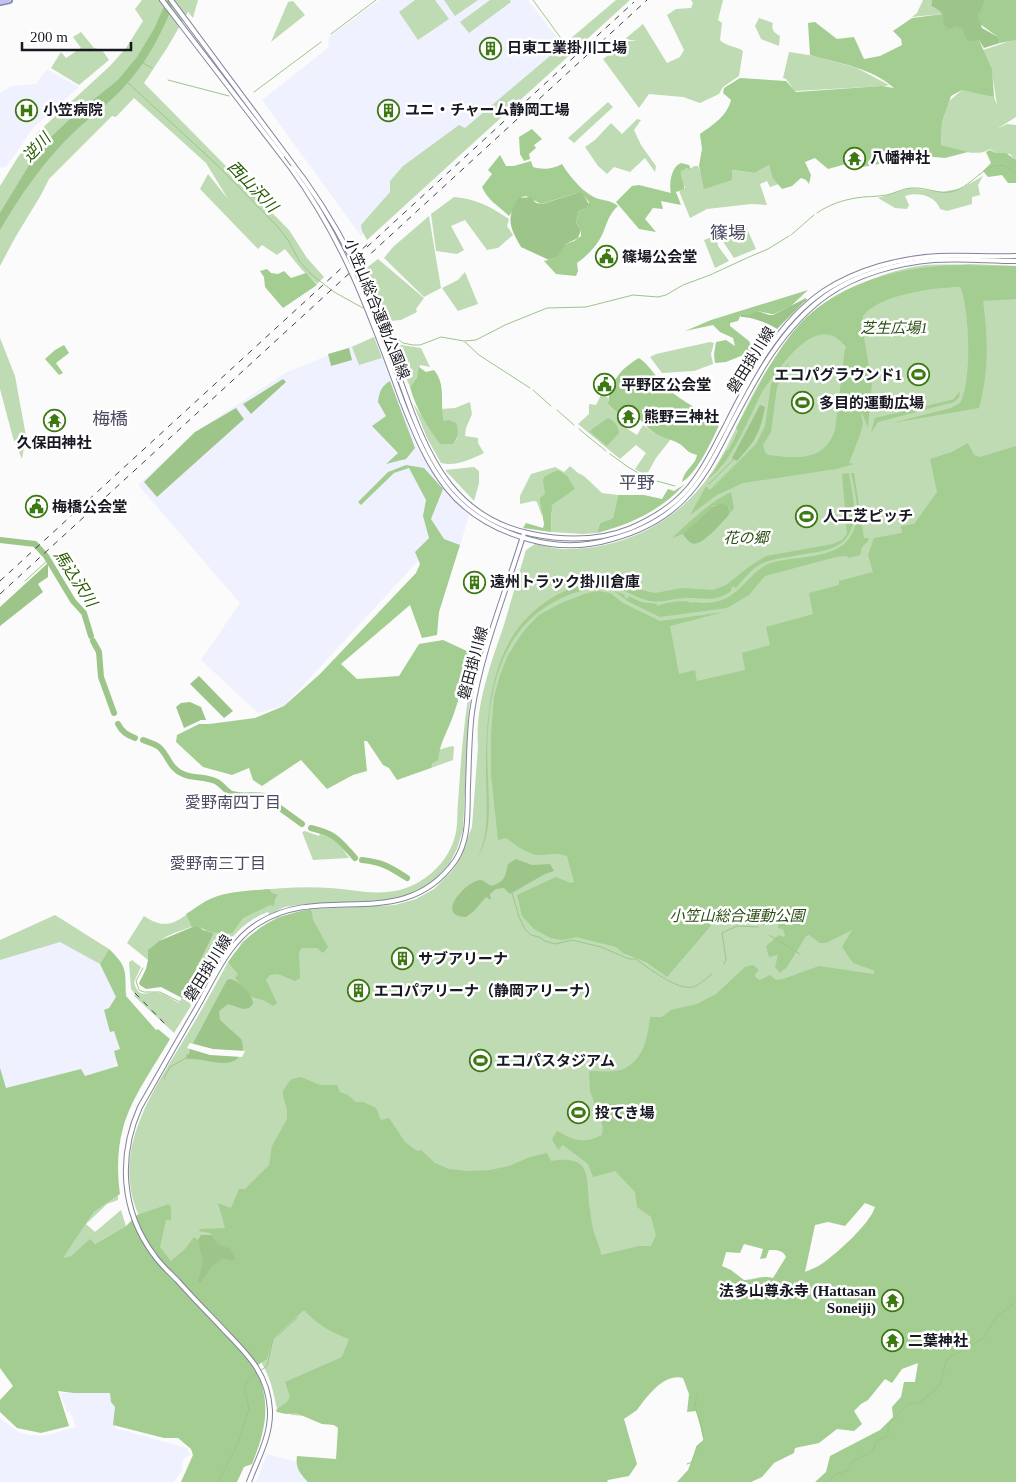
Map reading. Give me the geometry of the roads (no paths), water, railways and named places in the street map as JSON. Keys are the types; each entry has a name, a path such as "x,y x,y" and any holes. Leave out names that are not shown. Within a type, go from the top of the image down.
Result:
{"main road":[{"name":"小笠山総合運動公園線","path":"162,0 291,168 325,219 348,262 427,460 443,484 466,509 490,525 523,535"},
{"name":"小笠山総合運動公園線","path":"172,0 318,199 346,246 360,275 420,434 433,461 447,482 463,499 507,530"},
{"name":"磐田掛川線","path":"523,535 572,540 606,536 638,525 671,505 690,486 705,466 751,378 778,337 802,309 837,284 870,269 914,259 939,256 1016,256"},
{"name":"磐田掛川線","path":"523,535 536,542 561,545 601,542 630,534 672,510 690,492 706,471 758,376 787,331 807,310 838,288 861,277 886,269 932,260 1016,261"},
{"name":"磐田掛川線","path":"249,1482 265,1441 269,1425 269,1400 264,1382 253,1361 158,1260 140,1232 129,1204 126,1181 125,1162 130,1133 140,1107 224,960 245,933 259,922 278,913 303,906 390,902 408,898 420,893 438,880 456,859 463,845 467,823 472,712 488,644 523,535"}],"waterway":[{"path":"331,34 376,0"},
{"path":"533,0 560,37 574,49"},
{"path":"254,92 321,42"},
{"path":"143,63 152,68"},
{"path":"168,80 229,96"},
{"name":"西山沢川","path":"127,82 214,162 277,226 288,240 300,262 311,274 334,292 363,308"},
{"path":"817,213 831,205 846,200 887,195 909,188 950,192 959,189 990,167 998,165 1016,173"},
{"path":"791,235 814,215"},
{"path":"388,332 403,343 413,345 420,345 441,337 464,341 476,340 505,325 547,308 586,307 633,295 658,297 768,249 789,236"},
{"path":"465,342 479,355 530,388"},
{"path":"533,390 551,406"},
{"path":"557,410 574,425"},
{"path":"579,429 606,451"},
{"path":"610,454 649,479"},
{"path":"708,483 734,459"},
{"path":"653,480 675,486"},
{"name":"馬込沢川","path":"0,540 35,544 46,556 73,601 84,613 91,636"},
{"path":"25,581 48,560 46,556"},
{"name":"馬込沢川","path":"93,641 99,652 101,677 114,713"},
{"name":"馬込沢川","path":"118,724 125,733 135,738"},
{"name":"馬込沢川","path":"143,740 159,747 172,766 183,774 213,780 232,794 265,796 276,803"},
{"name":"馬込沢川","path":"280,808 302,824"},
{"name":"馬込沢川","path":"311,828 332,835 355,858"},
{"name":"馬込沢川","path":"362,860 386,866 407,878"},
{"path":"512,893 519,917 525,929 531,935 545,941 555,944 572,940 601,947 629,959 636,959 679,986 692,987 712,974"},
{"path":"724,964 726,959 722,933 737,926 758,927"},
{"path":"769,935 800,954"},
{"path":"143,968 136,981 139,990 144,992 160,992 180,1002"},
{"path":"165,1079 170,1067 188,1057"},
{"path":"829,1482 835,1475 848,1470 852,1462 873,1451 876,1441 888,1436 888,1425 908,1404 920,1402 940,1384 947,1359 984,1337 997,1316 1015,1303"},
{"path":"218,1482 238,1443 249,1409 245,1390 247,1380 267,1366 273,1339 297,1318"},
{"path":"687,1464 692,1462 697,1446 704,1440 695,1407 697,1395"}],"railway":[{"path":"0,594 647,0"},
{"path":"367,247 634,2"},
{"path":"0,581 371,241"},
{"path":"135,993 166,1025"}],"place":[{"name":"日東工業掛川工場","path":"491,48"},
{"name":"小笠病院","path":"27,110"},
{"name":"ユニ・チャーム静岡工場","path":"389,110"},
{"name":"八幡神社","path":"854,158"},
{"name":"篠場公会堂","path":"606,257"},
{"name":"エコパグラウンド1","path":"918,375"},
{"name":"平野区公会堂","path":"605,385"},
{"name":"多目的運動広場","path":"803,403"},
{"name":"熊野三神社","path":"628,417"},
{"name":"久保田神社","path":"54,420"},
{"name":"梅橋公会堂","path":"36,507"},
{"name":"人工芝ピッチ","path":"807,516"},
{"name":"遠州トラック掛川倉庫","path":"474,582"},
{"name":"サブアリーナ","path":"402,959"},
{"name":"エコパアリーナ（静岡アリーナ）","path":"358,991"},
{"name":"エコパスタジアム","path":"480,1061"},
{"name":"投てき場","path":"579,1113"},
{"name":"法多山尊永寺 (Hattasan Soneiji)","path":"892,1300"},
{"name":"二葉神社","path":"892,1341"}],"district":[{"name":"篠場","path":"728,233"},
{"name":"梅橋","path":"110,419"},
{"name":"平野","path":"637,483"},
{"name":"愛野南四丁目","path":"233,802"},
{"name":"愛野南三丁目","path":"218,863"}],"water label":[{"name":"逆川","path":"36,147"}],"park label":[{"name":"芝生広場1","path":"894,328"},
{"name":"花の郷","path":"746,538"},
{"name":"小笠山総合運動公園","path":"737,916"}]}
